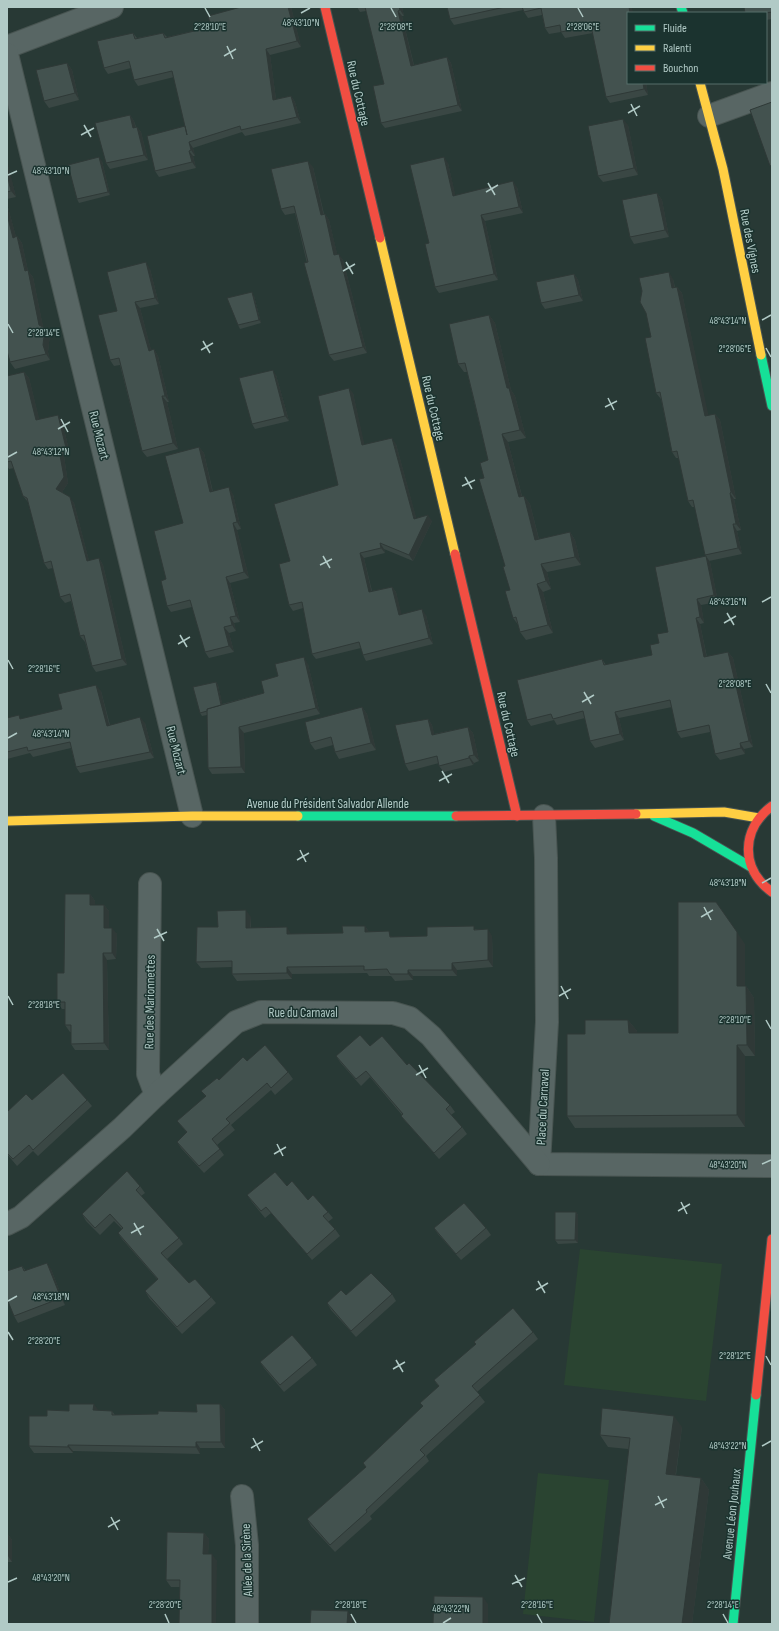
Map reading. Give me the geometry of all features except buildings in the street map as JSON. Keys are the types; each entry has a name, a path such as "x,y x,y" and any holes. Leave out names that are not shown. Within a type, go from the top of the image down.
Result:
{"street":[{"path":"7,47 112,7"},
{"name":"Rue du Cottage","path":"325,7 517,816"},
{"name":"Rue Mozart","path":"7,54 192,816"},
{"name":"Rue des Vignes","path":"700,84 723,169 772,406"},
{"path":"710,116 772,93"},
{"path":"772,795 770,807 759,818 750,833 748,850 751,868 758,881 771,892 772,902"},
{"name":"Avenue du Président Salvador Allende","path":"7,821 192,816 544,816 724,812 759,818"},
{"name":"Avenue du Président Salvador Allende","path":"650,813 693,833 751,868"},
{"name":"Place du Carnaval","path":"544,816 547,1022 539,1164 772,1166"},
{"name":"Rue des Marionnettes","path":"150,884 148,1074 156,1095"},
{"name":"Rue du Carnaval","path":"7,1224 21,1217 122,1128 236,1022 261,1012 393,1013 410,1018 430,1036 539,1164"},
{"name":"Avenue Léon Jouhaux","path":"733,1624 772,1239"},
{"name":"Allée de la Sirène","path":"242,1496 247,1545 247,1624"}],"green space":[{"path":"580,1249 722,1264 706,1401 564,1385"},
{"path":"538,1473 609,1480 594,1622 523,1614"}],"traffic: fast":[{"path":"681,7 683,12"},
{"path":"761,355 772,406"},
{"path":"298,816 456,816"},
{"path":"654,816 693,833 751,867"},
{"path":"733,1624 756,1395"}],"traffic: slow":[{"path":"700,84 723,169 761,355"},
{"path":"380,238 455,554"},
{"path":"636,814 724,812 759,818"},
{"path":"7,821 192,816 298,816"}],"traffic: jam":[{"path":"325,7 380,238"},
{"path":"455,554 517,816"},
{"path":"772,806 762,815 754,826 748,849 754,872 762,883 772,892"},
{"path":"456,816 636,814"},
{"path":"756,1395 772,1239"}]}
